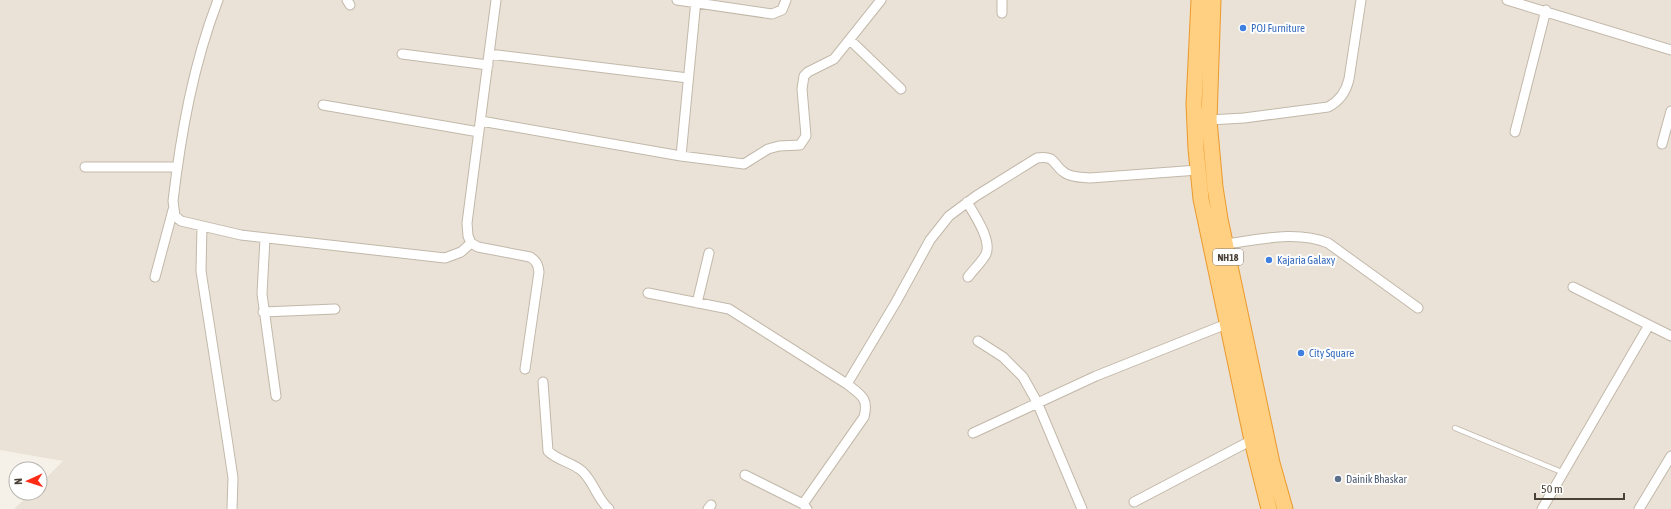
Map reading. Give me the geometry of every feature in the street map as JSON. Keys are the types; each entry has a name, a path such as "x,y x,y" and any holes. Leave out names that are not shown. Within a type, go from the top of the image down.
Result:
{"highway":[{"name":"NH18","path":"1199,0 1194,104 1201,199 1229,323 1252,440 1269,509"},
{"name":"NH18","path":"1213,0 1209,120 1215,187 1225,244 1272,463 1285,509"}],"street":[{"path":"156,277 173,210 177,167 187,103 209,24 218,0"},
{"path":"496,0 467,223 468,236 471,242 478,247 530,257 535,260 538,266 539,272 525,369"},
{"path":"677,0 696,1 772,14 782,10 786,0"},
{"path":"481,121 681,156 744,164 768,149 779,146 800,145 806,136 802,89 804,76 808,72 834,59 881,0"},
{"path":"1002,0 1002,12"},
{"path":"1209,120 1244,118 1328,107 1335,104 1346,92 1361,0"},
{"path":"1507,0 1546,10 1671,50"},
{"path":"681,156 696,1"},
{"path":"1515,132 1546,10"},
{"path":"850,40 901,89"},
{"path":"402,54 488,65"},
{"path":"489,54 688,78"},
{"path":"323,105 479,132"},
{"path":"1662,144 1671,111"},
{"path":"847,384 896,302 930,240 949,216 967,202 1037,158 1046,157 1054,160 1063,172 1073,177 1090,178 1198,170"},
{"path":"85,167 177,167"},
{"path":"967,202 985,235 987,245 986,254 968,277"},
{"path":"173,210 175,216 182,221 241,235 446,258 461,252 471,242"},
{"path":"202,226 202,271 228,438 233,478 232,509"},
{"path":"1225,244 1298,236 1316,238 1328,243 1418,308"},
{"path":"265,238 261,280 263,312 276,396"},
{"path":"696,303 709,253"},
{"path":"1573,287 1671,336"},
{"path":"648,293 729,309 741,315 847,384 864,398 866,407 864,417 805,506 745,474"},
{"path":"263,312 334,309"},
{"path":"973,433 1037,402 1096,376 1229,323"},
{"path":"1542,509 1649,325"},
{"path":"978,341 1003,357 1022,377 1037,402 1082,509"},
{"path":"543,382 548,451 562,461 576,466 583,472 592,482 605,506 609,509"},
{"path":"1134,502 1252,440"},
{"path":"1639,509 1671,456"}],"lane":[{"path":"1455,428 1564,473"}],"shaded area":[{"path":"0,0 1671,0 1671,509 14,509 22,501 48,501 48,476 63,461 0,450"}],"place":[{"name":"POJ Furniture","path":"1243,28"},
{"name":"Kajaria Galaxy","path":"1269,260"},
{"name":"City Square","path":"1301,353"},
{"name":"Dainik Bhaskar","path":"1338,479"}]}
